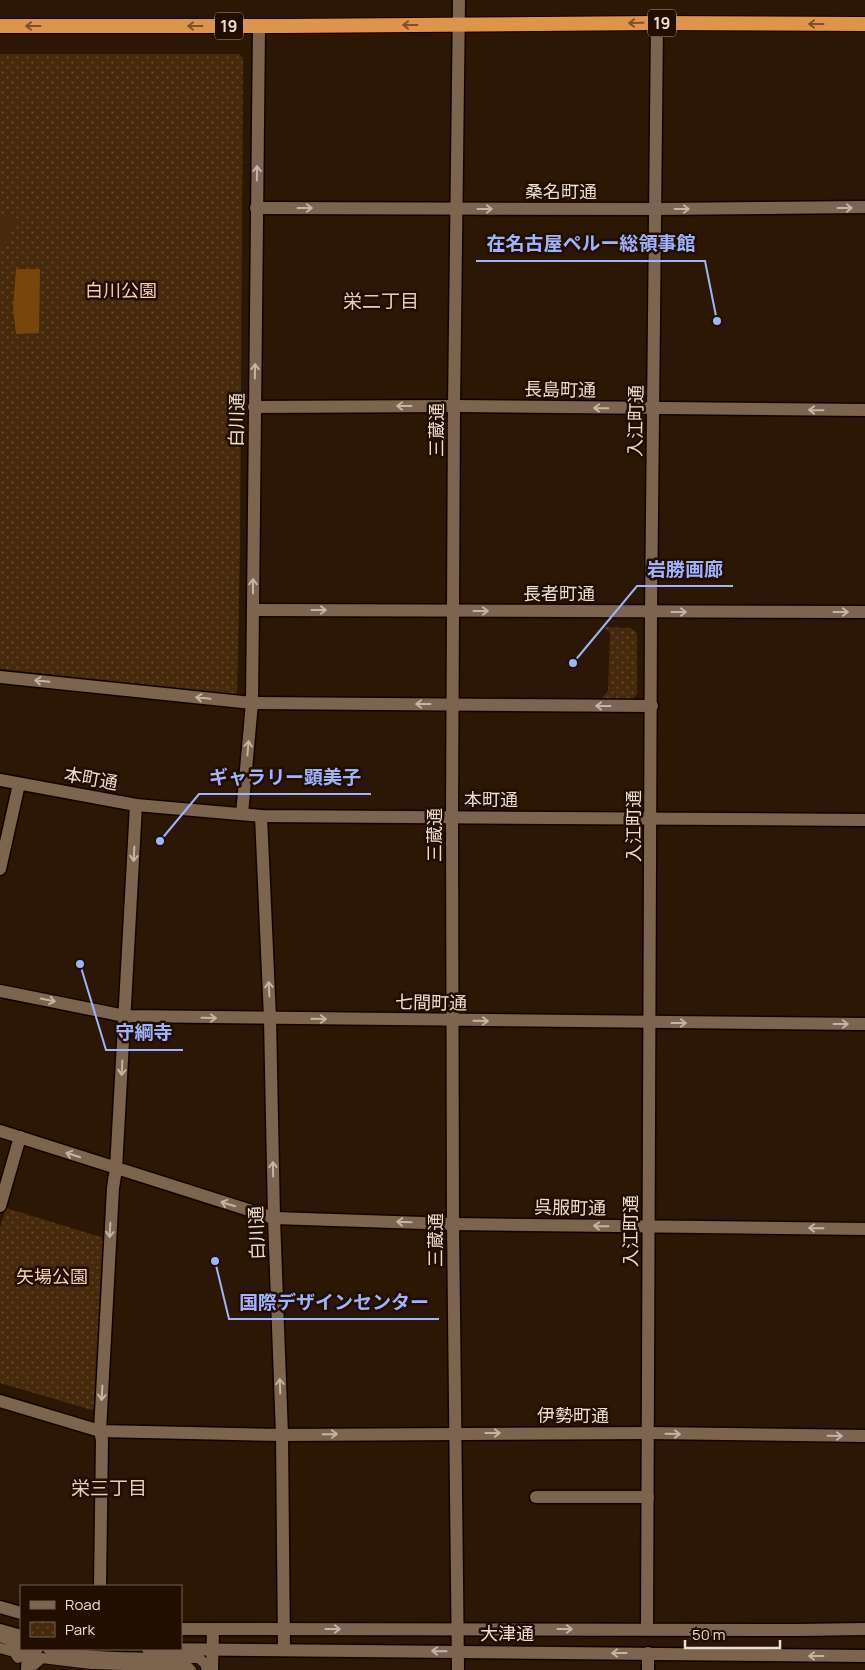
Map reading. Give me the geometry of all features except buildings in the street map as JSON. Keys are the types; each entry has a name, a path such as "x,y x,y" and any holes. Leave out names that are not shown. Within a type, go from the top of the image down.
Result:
{"highway":[{"name":"19","path":"0,26 865,24"}],"street":[{"name":"三蔵通","path":"458,1670 453,1224 452,817 454,406 459,0"},
{"name":"入江町通","path":"647,1629 652,818 651,612 657,23"},
{"name":"白川通","path":"242,814 252,703 259,26"},
{"name":"桑名町通","path":"256,208 656,209 865,207"},
{"name":"長島町通","path":"254,407 454,406 865,410"},
{"name":"長者町通","path":"253,610 865,612"},
{"path":"0,677 252,703 652,706"},
{"name":"本町通","path":"0,780 136,805 261,816 865,820"},
{"path":"0,869 19,784"},
{"path":"100,1585 102,1440 100,1430 136,805"},
{"name":"白川通","path":"261,816 270,1018 274,1218 282,1434 284,1650"},
{"name":"七間町通","path":"0,991 125,1016 865,1024"},
{"name":"呉服町通","path":"0,1131 274,1218 453,1224 865,1229"},
{"path":"0,1206 20,1137"},
{"name":"伊勢町通","path":"0,1401 100,1430 282,1434 649,1433 865,1436"},
{"path":"536,1497 648,1497"},
{"path":"0,1607 20,1613"},
{"name":"大津通","path":"182,1629 865,1629"},
{"path":"212,1670 213,1629"},
{"path":"0,1630 20,1636"},
{"path":"0,1638 17,1643 19,1648 18,1658 14,1652 0,1648"},
{"path":"27,1670 28,1650"},
{"path":"36,1650 34,1651 34,1665 42,1658 91,1664 188,1667 191,1670"},
{"path":"52,1650 68,1654 199,1658 205,1664 207,1670"},
{"name":"大津通","path":"182,1650 865,1656"},
{"path":"648,1653 648,1670"}],"green space":[{"name":"白川公園","path":"0,54 239,54 243,58 240,547 237,695 0,669"},
{"path":"6,215 15,222 6,246 0,246 0,218"},
{"path":"603,627 631,628 637,633 637,694 633,699 601,699 608,691 610,633"},
{"name":"矢場公園","path":"6,1208 101,1237 106,1241 99,1407 92,1410 0,1383 0,1228"}],"shaded area":[{"path":"16,269 40,269 39,333 16,334 13,308"}],"place":[{"name":"在名古屋ペルー総領事館","path":"717,321"},
{"name":"岩勝画廊","path":"573,663"},
{"name":"ギャラリー顕美子","path":"160,841"},
{"name":"守綱寺","path":"80,964"},
{"name":"国際デザインセンター","path":"215,1261"}],"district":[{"name":"栄二丁目","path":"381,301"},
{"name":"栄三丁目","path":"109,1488"}]}
